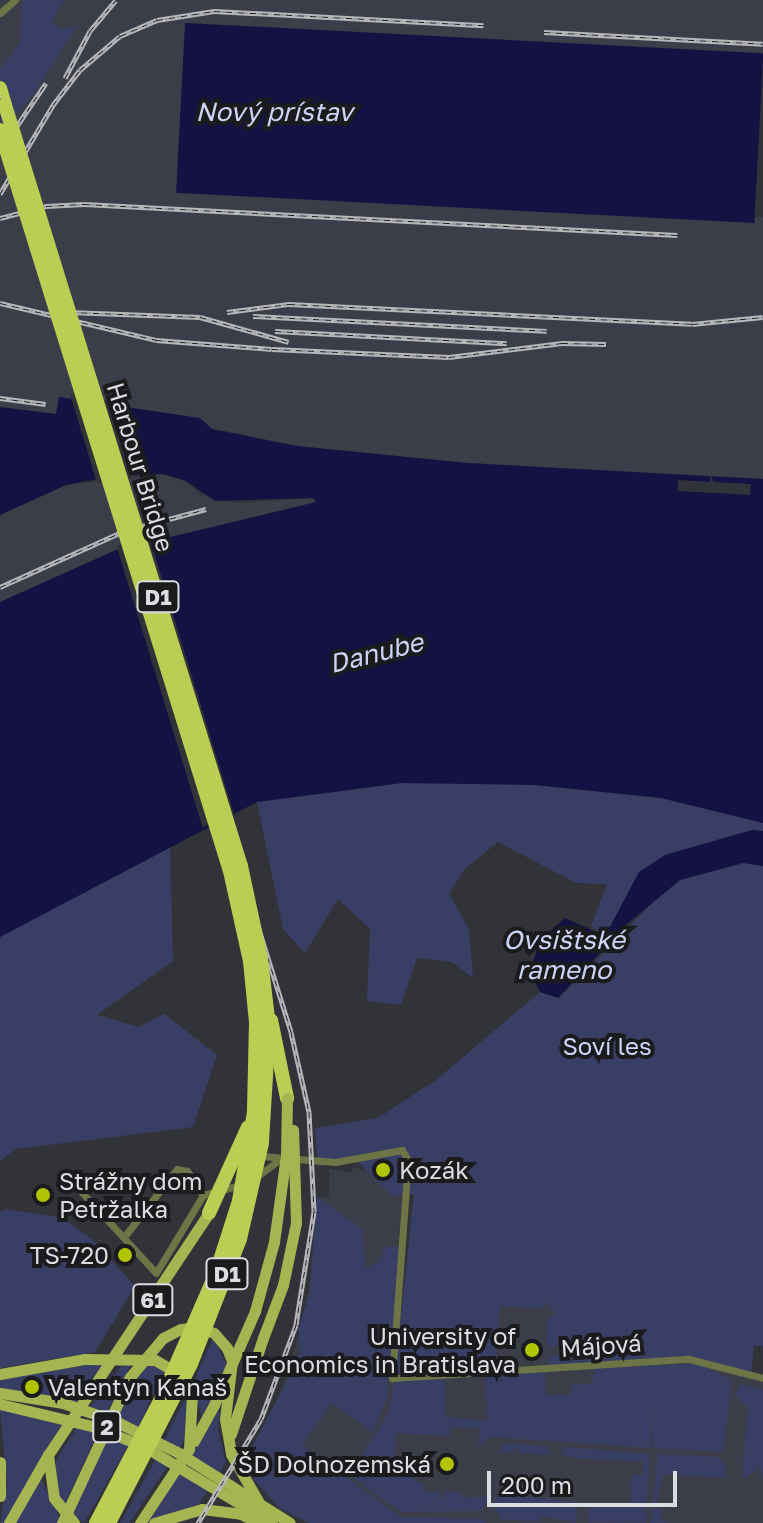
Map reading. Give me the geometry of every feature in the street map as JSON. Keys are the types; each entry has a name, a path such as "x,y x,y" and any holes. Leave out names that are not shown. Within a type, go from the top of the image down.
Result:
{"highway":[{"name":"Harbour Bridge","path":"0,88 251,907 267,1004"},
{"name":"Harbour Bridge","path":"0,130 230,871 250,961 256,1022 254,1112"},
{"path":"267,1004 287,1098"},
{"name":"D1","path":"109,1523 191,1364 240,1239 266,1114 267,1004"},
{"path":"209,1213 254,1112"},
{"name":"D1","path":"96,1523 161,1399 216,1273 239,1201 254,1112"}],"main road":[{"path":"230,1446 255,1360 283,1285 296,1223 296,1159 287,1098"},
{"path":"140,1523 189,1449 228,1379 266,1277 283,1184 287,1098"},
{"name":"61","path":"9,1523 48,1455 209,1213"},
{"name":"2","path":"62,1523 130,1377 163,1338 193,1327 223,1342 232,1361 225,1419 230,1446 261,1505"},
{"path":"0,1374 64,1361 137,1357 165,1365 189,1389 195,1409 189,1449"},
{"path":"0,1393 63,1403 115,1421 290,1523"},
{"path":"0,1404 58,1416 145,1447 272,1523"},
{"path":"48,1455 54,1498 74,1523"},
{"path":"0,1462 0,1496"},
{"path":"154,1523 184,1513 229,1511 259,1523"},
{"path":"175,1523 184,1513"}],"street":[{"path":"0,13 15,0"},
{"name":"Májová","path":"280,1159 335,1162 385,1150 402,1150 408,1160 392,1378 689,1359 763,1378"},
{"path":"261,1156 280,1159"},
{"path":"65,1174 156,1273 203,1195 260,1176 280,1159"},
{"path":"124,1237 177,1169 187,1171 203,1195"}],"shaded area":[{"path":"0,0 763,0 763,54 186,23 177,193 763,217 763,479 467,463 297,446 59,397 57,414 0,407"},
{"path":"163,474 186,481 200,494 236,503 313,498 316,503 116,550 0,602 0,515 66,485"},
{"name":"University of Economics in Bratislava","path":"353,1167 403,1184 388,1380 395,1381 491,1306 564,1300 595,1368 696,1363 763,1378 763,1523 309,1523 295,1515 263,1432 289,1372 309,1291 317,1197 329,1197 329,1169 351,1173"}],"green space":[{"path":"22,0 64,0 52,23 63,29 78,25 32,96 0,132 0,68 20,43"},
{"path":"402,783 535,785 661,798 763,823 763,831 752,830 665,855 605,937 591,926 607,884 576,883 498,842 466,868 449,893 469,930 473,978 452,962 417,958 401,1005 367,1001 370,929 338,899 305,953 283,929 257,802"},
{"path":"170,846 173,961 97,1015 139,1027 164,1014 217,1055 193,1127 16,1149 0,1161 0,937"},
{"name":"Soví les","path":"743,863 763,866 763,1346 754,1346 751,1373 688,1356 548,1365 549,1355 575,1357 577,1352 574,1343 547,1348 547,1320 556,1313 545,1302 544,1309 500,1306 495,1370 395,1373 414,1194 392,1196 353,1157 318,1167 315,1128 378,1118 436,1080 540,992 559,998 667,888 680,880"},
{"path":"317,1197 362,1229 366,1270 382,1258 383,1246 401,1247 387,1399 372,1432 332,1403 302,1445 401,1517 482,1519 486,1523 309,1523 279,1508 242,1466 300,1356 298,1329 310,1291"},
{"path":"5,1209 63,1218 93,1240 135,1286 95,1352 0,1368 0,1212"},
{"path":"213,1338 228,1368 202,1418 193,1384"},
{"path":"125,1361 133,1361 107,1413 90,1407"},
{"path":"104,1362 76,1403 0,1389 0,1379"},
{"path":"146,1362 165,1369 138,1428 117,1417"},
{"path":"696,1363 732,1380 723,1452 653,1448 654,1400 651,1448 491,1437 479,1447 480,1429 451,1427 449,1436 396,1433 395,1458 415,1463 414,1480 424,1484 424,1491 442,1492 436,1497 444,1498 445,1492 462,1493 462,1498 488,1496 482,1511 401,1512 349,1475 389,1412 394,1381 445,1378 446,1417 488,1421 484,1376 545,1372 546,1396 571,1394 571,1385 591,1384 595,1369"},
{"path":"741,1384 763,1390 763,1481 760,1467 742,1480 748,1407 735,1395"},
{"path":"187,1395 184,1440 179,1449 164,1441"},
{"path":"220,1408 218,1430 226,1462 219,1473 191,1455"},
{"path":"0,1409 63,1422 4,1523 0,1523 7,1483"},
{"path":"78,1426 98,1432 64,1506 55,1484 56,1460"},
{"path":"109,1436 129,1444 84,1523 72,1515"},
{"path":"504,1443 546,1446 552,1455 515,1453 521,1451 516,1447 512,1452 498,1453"},
{"path":"565,1447 649,1454 646,1523 588,1522 590,1503 630,1506 632,1474 642,1475 643,1462 572,1458 560,1454"},
{"path":"658,1454 718,1457 726,1465 725,1478 663,1474 657,1501 663,1522 674,1523 651,1523"},
{"path":"157,1457 169,1464 129,1523 120,1523"},
{"path":"181,1472 209,1489 198,1505 149,1520"},
{"path":"40,1476 60,1518 57,1523 15,1523"},
{"path":"495,1496 577,1502 576,1523 542,1516 538,1522 502,1519 494,1508"}],"water":[{"name":"Nový prístav","path":"185,23 763,53 754,223 176,193"},
{"name":"Danube","path":"59,397 200,418 212,429 297,446 467,463 763,479 763,823 661,798 535,785 402,783 257,802 0,937 0,602 116,550 316,502 313,498 215,501 186,481 163,474 119,475 66,485 0,515 0,407 56,414"},
{"name":"Ovsištské rameno","path":"752,830 763,831 763,866 743,863 680,880 626,925 558,998 540,992 530,972 540,940 565,918 605,936 639,872 665,855"}],"pier":[{"path":"70,394 107,400 132,479 97,483"},
{"path":"711,471 713,482 751,484 750,495 678,491 678,480 710,482"},
{"path":"149,536 235,817 202,827 116,546"}],"railway":[{"path":"65,78 90,31 116,0"},
{"path":"0,194 53,105 80,70 120,36 157,20 214,11 484,25"},
{"path":"544,32 763,44"},
{"path":"0,151 46,83"},
{"path":"0,98 291,1032 309,1112 314,1212 296,1325 261,1419 198,1523"},
{"path":"0,218 46,206 84,204 677,235"},
{"path":"0,303 156,340 272,349 449,357 562,343 606,344"},
{"path":"227,312 289,304 692,324 763,317"},
{"path":"69,312 200,317 289,342"},
{"path":"253,316 547,331"},
{"path":"275,331 507,343"},
{"path":"0,398 46,404"},
{"path":"0,587 124,531 206,509"}],"place":[{"name":"Kozák","path":"383,1170"},
{"name":"Strážny dom Petržalka","path":"43,1195"},
{"name":"TS-720","path":"125,1255"},
{"name":"University of Economics in Bratislava","path":"532,1350"},
{"name":"Valentyn Kanaš","path":"32,1387"},
{"name":"ŠD Dolnozemská","path":"447,1464"}]}
